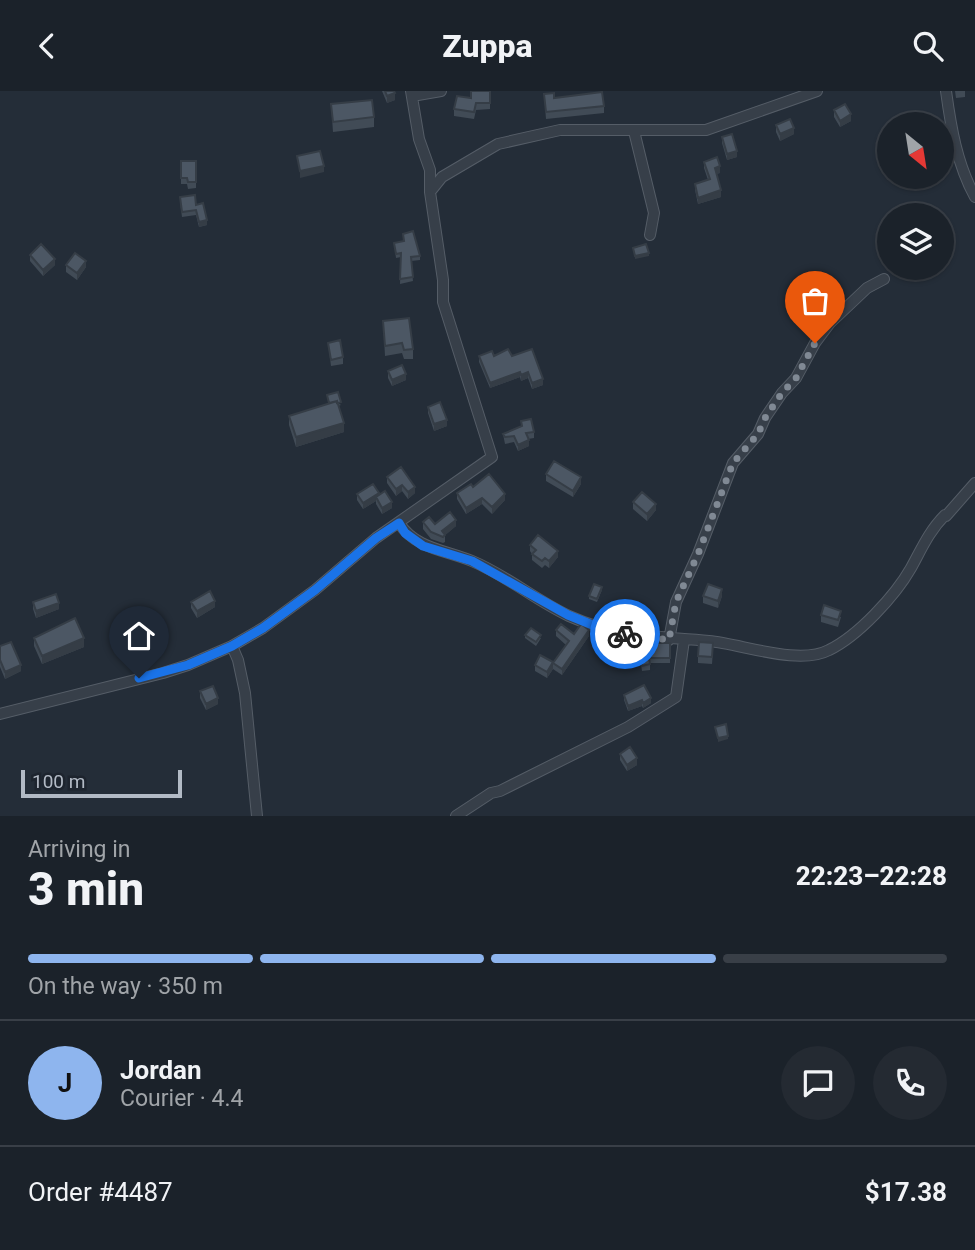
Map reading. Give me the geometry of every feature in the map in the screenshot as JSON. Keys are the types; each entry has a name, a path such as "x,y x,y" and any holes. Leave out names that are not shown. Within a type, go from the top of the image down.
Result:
{"street":[{"path":"0,714 163,673 232,646 263,628 315,590 376,538 492,457 443,302 443,280 430,192 430,170 419,139 412,94 440,91"},
{"path":"430,192 442,177 498,144 560,130 706,130 817,91"},
{"path":"946,91 955,144 965,179 975,197"},
{"path":"634,131 654,213 650,235"},
{"path":"669,640 676,602 698,554 733,463 758,434 765,418 796,378 815,343 830,323 867,288 882,280"},
{"path":"399,523 405,533 423,546 472,561 568,615 595,626 630,635 669,640 711,641 750,649 815,656 844,642 880,607 911,569 919,551 975,483"},
{"path":"456,816 491,793 500,791 628,727 676,697 684,640"},
{"path":"232,646 245,693 257,816"}],"building":[{"path":"385,91 394,91 395,93 387,96"},
{"path":"471,91 490,91 490,103 476,103 474,112 454,109 457,96 471,98"},
{"path":"602,92 604,106 546,112 544,94 554,93 554,98"},
{"path":"372,100 374,117 333,122 331,104"},
{"path":"845,104 851,114 840,121 834,110"},
{"path":"790,119 794,128 780,134 776,125"},
{"path":"732,134 737,151 727,154 722,137"},
{"path":"320,151 324,166 300,171 297,156"},
{"path":"717,157 720,166 715,168 721,190 698,198 695,184 710,179 704,162"},
{"path":"181,161 196,161 196,182 181,178"},
{"path":"195,195 196,205 203,203 207,220 199,222 196,210 182,212 180,197"},
{"path":"413,231 420,256 411,257 413,277 400,279 401,253 396,254 394,243 404,241 403,234"},
{"path":"41,244 55,259 43,270 30,255"},
{"path":"646,244 649,253 635,256 633,248"},
{"path":"75,253 86,261 77,273 66,265"},
{"path":"409,318 413,349 404,350 402,343 385,346 383,321"},
{"path":"340,340 343,357 331,360 328,343"},
{"path":"508,349 512,356 532,349 543,379 532,383 528,372 521,375 520,372 490,383 479,356 492,351 494,356"},
{"path":"402,365 406,374 392,380 388,371"},
{"path":"338,392 341,402 329,403 327,395"},
{"path":"337,401 344,423 296,437 289,416"},
{"path":"440,402 447,420 434,424 428,407"},
{"path":"531,419 534,432 526,433 529,440 518,445 514,436 505,437 503,434 522,426 521,421"},
{"path":"554,461 581,477 573,491 546,474"},
{"path":"401,467 415,487 408,492 402,485 396,489 387,477"},
{"path":"489,474 505,494 492,507 482,498 466,508 457,493 471,484 473,487"},
{"path":"373,484 379,493 363,503 357,494"},
{"path":"385,491 392,502 382,508 376,497"},
{"path":"642,492 656,504 647,514 633,502"},
{"path":"450,512 456,520 442,531 445,535 443,537 431,532 423,522 429,517 435,524"},
{"path":"538,535 558,551 549,561 545,558 542,561 532,554 536,550 530,545"},
{"path":"594,584 602,587 597,599 589,596"},
{"path":"708,584 722,589 718,601 703,596"},
{"path":"210,591 215,601 197,611 191,602"},
{"path":"56,594 59,603 36,611 33,602"},
{"path":"824,605 841,611 838,620 821,615"},
{"path":"75,618 84,638 42,656 34,638"},
{"path":"561,624 574,634 581,624 589,630 562,669 553,663 569,641 556,630"},
{"path":"159,625 165,637 154,643 148,632"},
{"path":"531,628 541,635 536,642 525,635"},
{"path":"11,642 21,665 5,672 0,660 0,646"},
{"path":"699,642 713,643 712,657 698,656"},
{"path":"653,643 670,643 670,658 649,658 650,664 642,666 639,650 653,648"},
{"path":"540,655 553,662 547,672 535,665"},
{"path":"644,685 651,698 628,706 624,695"},
{"path":"213,686 218,698 206,704 200,691"},
{"path":"726,724 728,736 718,738 715,727"},
{"path":"630,747 637,758 627,765 620,754"}],"way so far":[{"path":"625,634 669,640 676,602 698,554 726,476 733,463 758,434 782,393 796,378 815,343"}],"route":[{"path":"139,678 188,665 232,646 263,628 315,590 376,538 399,523 405,533 423,546 472,561 568,615 625,634"}]}
